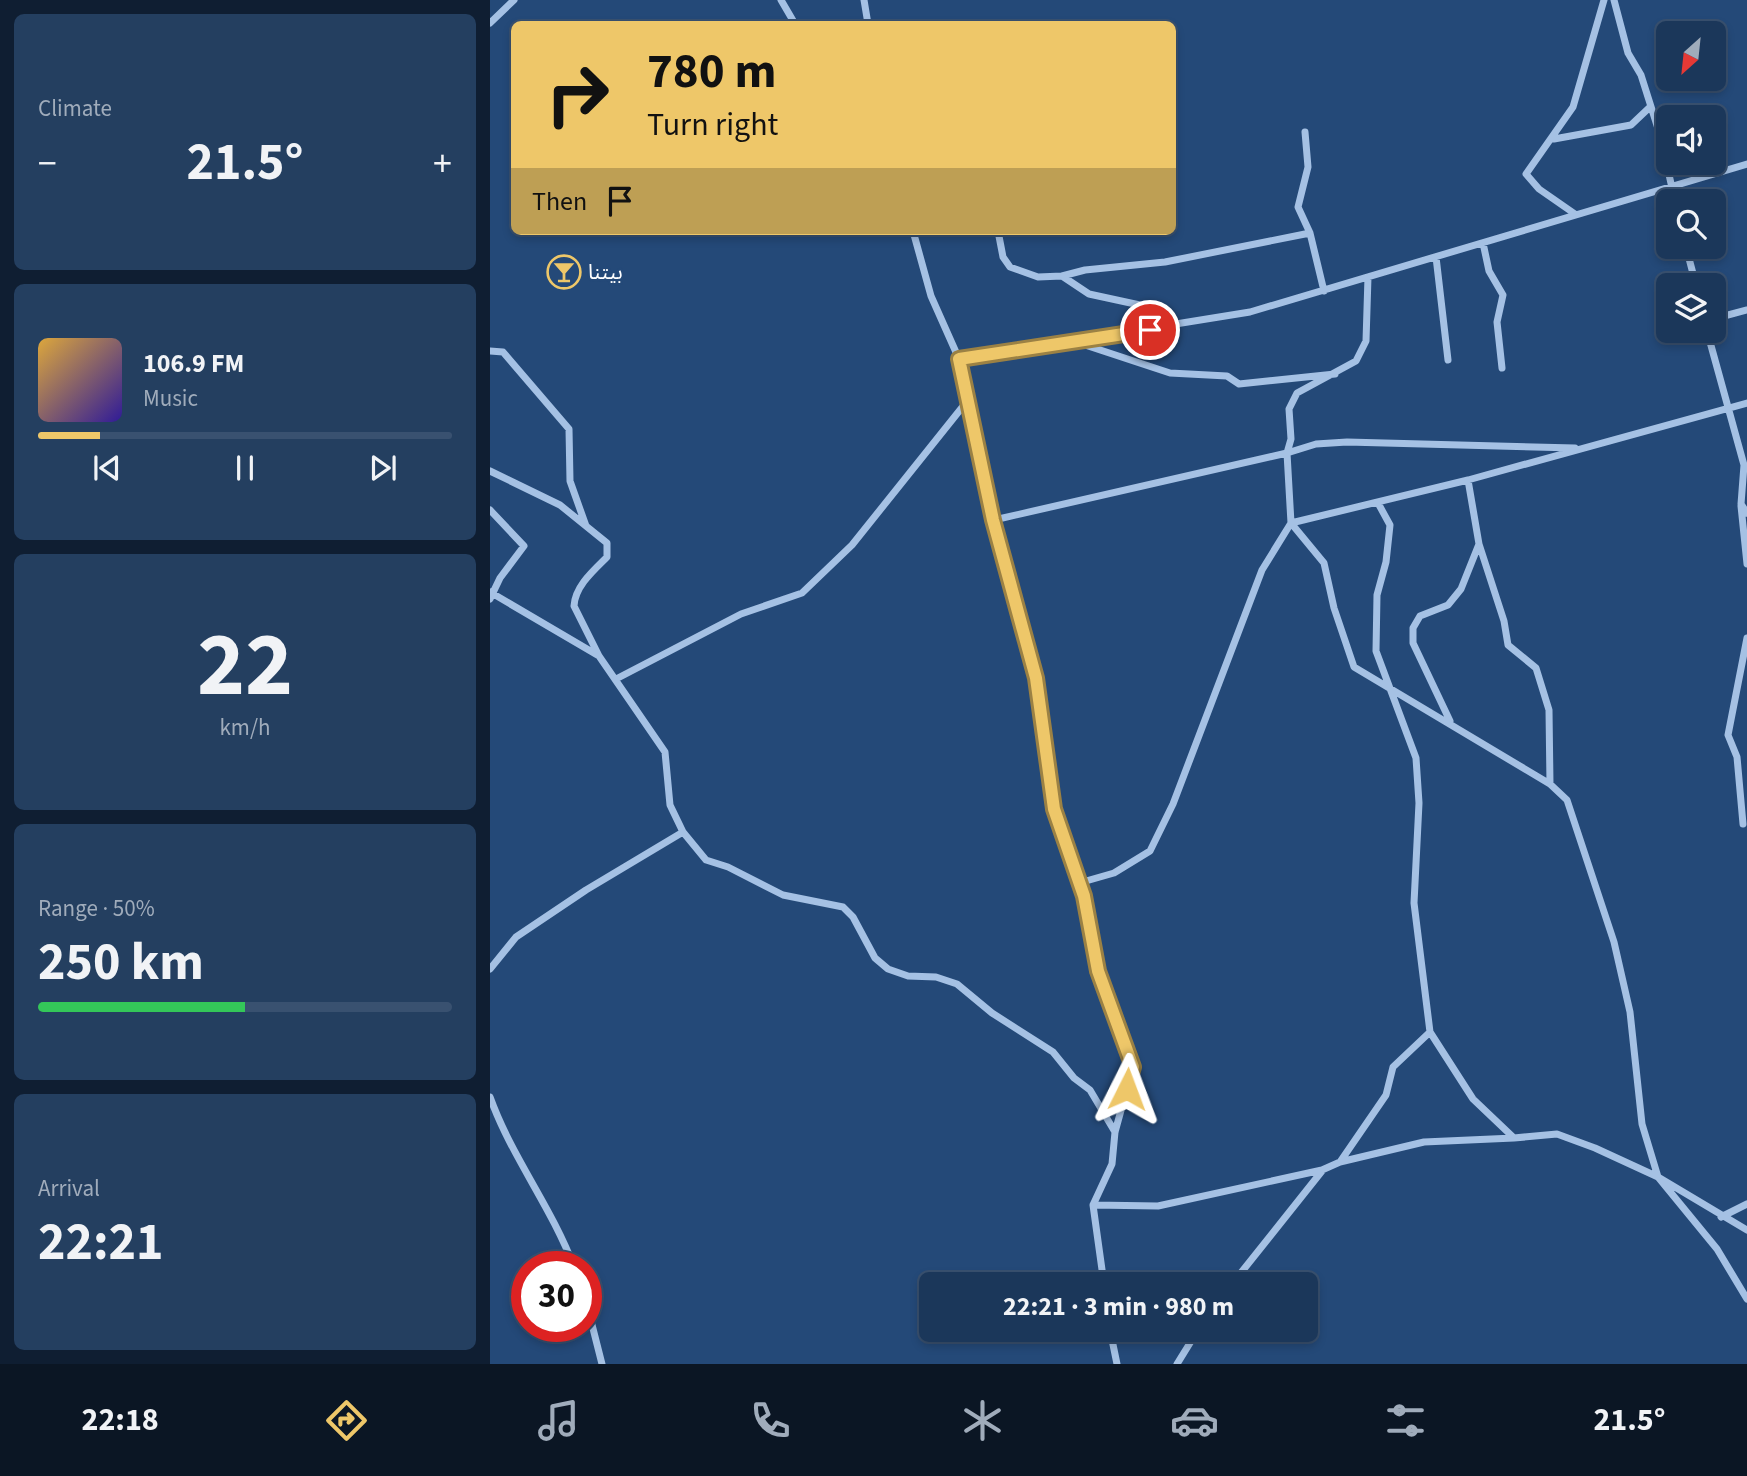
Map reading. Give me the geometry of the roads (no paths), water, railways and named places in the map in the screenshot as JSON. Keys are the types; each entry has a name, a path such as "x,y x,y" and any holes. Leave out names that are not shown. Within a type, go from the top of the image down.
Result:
{"street":[{"path":"490,23 514,0"},
{"path":"781,0 793,21"},
{"path":"863,0 867,21"},
{"path":"1575,214 1539,189 1526,174 1535,157 1554,139 1573,107 1604,0"},
{"path":"1614,0 1628,53 1641,75 1671,187"},
{"path":"1554,139 1631,125 1650,107"},
{"path":"1305,132 1308,167 1297,207 1310,233 1324,292"},
{"path":"959,359 1250,312 1747,164"},
{"path":"999,235 1003,257 1010,267 1038,277 1165,262 1310,233"},
{"path":"914,235 931,296 959,359 993,520 1036,678 1054,809 1079,883 1098,971 1133,1067 1115,1132 1112,1164 1093,1205 1102,1272"},
{"path":"1483,243 1489,271 1503,295 1497,322 1502,368"},
{"path":"1436,257 1448,360"},
{"path":"1062,276 1089,294 1149,307 1176,326"},
{"path":"1079,883 1114,873 1150,851 1173,804 1262,569 1291,523 1287,453 1291,439 1289,409 1297,393 1356,362 1366,341 1368,277"},
{"path":"1726,316 1747,310"},
{"path":"1074,341 1170,373 1227,376 1239,384 1335,374"},
{"path":"1710,343 1745,470 1741,504 1747,564"},
{"path":"490,351 503,352 569,429 570,481 586,527"},
{"path":"616,679 741,614 802,593 852,545 968,400"},
{"path":"1291,523 1468,480 1747,403"},
{"path":"993,520 1287,453 1316,444 1347,442 1583,448"},
{"path":"490,471 560,506 607,543 607,557 577,590 574,606 599,656 664,752 670,805 684,832 706,860 727,867 764,888 783,895 843,907 853,917 875,958 888,969 908,976 936,977 957,984 992,1013 1053,1052 1074,1078 1090,1090 1115,1132"},
{"path":"1468,480 1479,544 1504,621 1508,645 1536,668 1549,710 1550,784"},
{"path":"1378,503 1390,525 1376,606 1376,652 1416,758 1419,803 1414,903 1430,1032 1473,1098 1514,1138"},
{"path":"1741,504 1747,513"},
{"path":"490,510 524,546 491,595 599,656"},
{"path":"1291,523 1324,563 1334,608 1354,667 1550,784 1567,800 1574,812 1614,942 1630,1012 1642,1124 1658,1177 1717,1249 1747,1298"},
{"path":"1451,723 1413,643 1413,628 1420,616 1448,605 1461,589 1479,544"},
{"path":"1743,824 1737,757 1728,735 1747,638"},
{"path":"490,969 516,937 586,890 684,832"},
{"path":"1340,1162 1386,1095 1393,1067 1430,1032"},
{"path":"490,1097 525,1171 557,1222 568,1251"},
{"path":"1093,1205 1158,1206 1322,1170 1340,1162 1424,1142 1557,1134 1658,1177 1721,1217 1747,1230"},
{"path":"1241,1272 1322,1170"},
{"path":"1721,1217 1747,1204"},
{"path":"596,1342 602,1364"},
{"path":"1112,1342 1117,1364"},
{"path":"1177,1364 1191,1342"}],"place":[{"name":"بيتنا","path":"564,272"}]}
